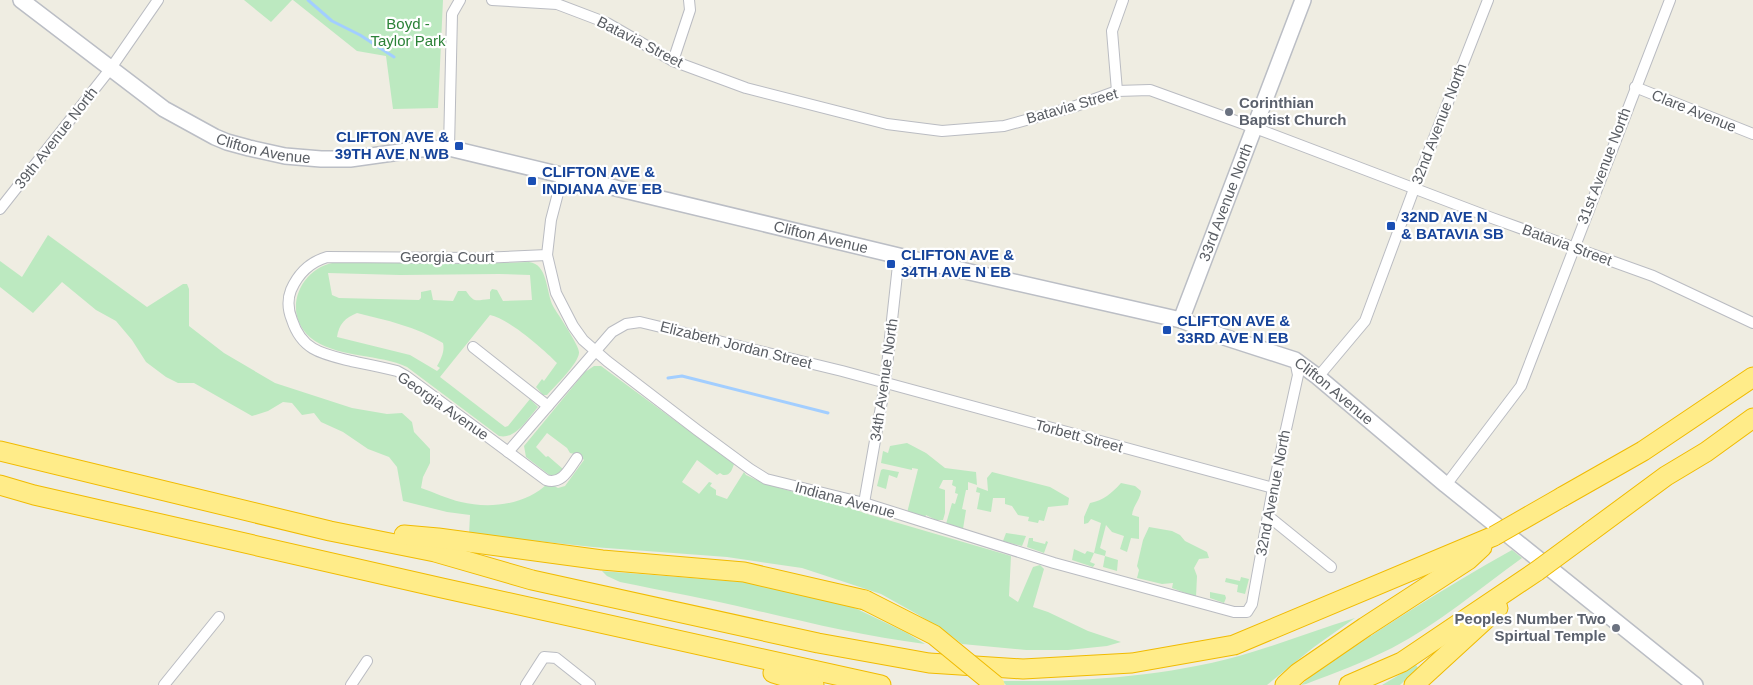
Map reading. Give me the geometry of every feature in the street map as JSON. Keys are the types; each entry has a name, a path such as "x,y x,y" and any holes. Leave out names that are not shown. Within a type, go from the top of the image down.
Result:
{"highway":[{"path":"0,451 330,531 435,552 532,580 818,643 929,663 1023,669 1132,663 1234,646 1493,537 1643,451 1753,377"},
{"path":"1349,685 1402,662 1537,571 1666,476 1706,452 1753,418"},
{"path":"0,485 43,497 442,588 881,685"},
{"path":"330,531 438,538 602,560 744,572 865,600 934,635 995,685"},
{"path":"1285,685 1298,673 1365,626 1468,560 1493,537"},
{"path":"1414,685 1537,571"},
{"path":"628,629 814,685"}],"street":[{"name":"Clifton Avenue","path":"21,0 164,108 215,138 249,148 285,156 320,159 350,159 387,153 449,148 899,256 1181,320 1224,337 1295,360 1318,376 1446,485 1695,685"},
{"name":"39th Avenue North","path":"0,209 111,68 158,0"},
{"path":"449,148 452,14 460,0"},
{"name":"Batavia Street","path":"492,0 557,2 607,23 673,61 746,88 887,124 942,131 1004,126 1073,107 1117,91 1150,90 1654,276 1753,323"},
{"path":"673,61 690,10 689,0"},
{"path":"1117,91 1112,31 1123,0"},
{"name":"33rd Avenue North","path":"1181,320 1303,0"},
{"name":"32nd Avenue North","path":"1318,376 1365,321 1488,0"},
{"name":"31st Avenue North","path":"1446,485 1520,386 1670,0"},
{"name":"Clare Avenue","path":"1635,87 1753,134"},
{"path":"547,255 551,220 563,174"},
{"name":"Georgia Court","path":"288,303 293,286 302,272 326,257 480,258 547,255"},
{"name":"Indiana Avenue","path":"547,255 556,293 563,309 578,333 595,350 697,430 766,479 864,503 1054,563 1234,612"},
{"name":"34th Avenue North","path":"864,503 885,384 899,256"},
{"name":"Georgia Avenue","path":"288,303 295,329 300,338 311,348 324,354 396,371 406,376 546,480 551,482 561,479 577,458"},
{"name":"Elizabeth Jordan Street","path":"508,452 612,332 631,323 644,322 885,384"},
{"path":"473,347 548,406"},
{"name":"32nd Avenue North","path":"1234,612 1247,612 1252,604 1273,488 1298,375 1295,360"},
{"name":"Torbett Street","path":"885,384 1273,488"},
{"path":"1268,516 1330,567"},
{"path":"164,685 219,617"},
{"path":"526,685 544,657 556,658 590,685"},
{"path":"351,685 367,661"}],"green space":[{"path":"244,0 292,0 271,22"},
{"name":"Boyd - Taylor Park","path":"293,0 443,0 438,108 393,109 386,56 357,51"},
{"path":"48,235 147,307 183,284 187,284 189,289 189,326 224,353 275,383 352,408 387,414 402,413 412,422 414,432 430,449 430,463 423,477 421,488 456,501 495,505 519,501 548,483 558,488 565,486 584,460 579,455 570,453 567,448 547,433 536,447 563,469 561,474 552,477 526,457 524,446 585,372 594,366 601,366 734,464 729,474 723,475 720,473 717,475 697,460 682,482 699,494 709,482 712,483 710,486 716,490 716,495 727,499 744,472 746,475 775,487 850,507 864,513 1011,556 1009,596 1018,602 1033,567 1040,565 1044,569 1033,607 1088,631 1121,642 1107,646 1068,650 1026,650 962,644 917,614 881,594 802,568 727,557 593,547 469,534 470,515 447,512 403,501 397,467 389,457 368,449 343,432 321,422 314,413 302,415 292,403 283,402 268,411 252,416 194,383 178,383 166,377 146,362 132,340 116,321 96,310 62,282 33,313 0,287 0,261 22,277"},
{"path":"338,262 466,264 529,262 535,264 540,268 546,280 553,306 576,344 579,353 578,358 571,369 547,395 543,395 536,387 542,379 544,381 557,363 516,328 490,315 440,377 505,427 508,426 530,399 538,407 526,422 511,435 499,436 407,367 385,360 337,350 315,341 304,331 298,319 296,307 298,294 304,282 312,273 324,266","holes":["328,273 530,275 532,300 503,301 497,290 492,289 490,299 479,300 474,300 466,291 458,291 453,301 433,300 431,290 421,292 419,300 339,298 332,295","357,313 412,328 443,343 443,352 437,366 440,368 437,371 410,355 337,337 343,322"]},
{"path":"907,443 926,453 945,468 976,472 977,485 968,482 968,490 966,490 962,509 966,510 963,529 946,524 952,503 955,504 958,494 955,493 956,487 952,485 953,480 943,480 939,488 945,490 945,513 943,520 936,520 926,515 923,523 906,517 918,469 912,468 912,470 881,463 883,451 888,453 890,446"},
{"path":"881,470 899,472 897,478 889,475 886,489 877,486"},
{"path":"992,472 1050,487 1069,498 1068,505 1048,507 1044,521 1039,520 1038,523 1028,521 1029,517 1018,515 1012,506 1005,504 1005,498 993,498 991,512 977,509 980,493 976,492 977,487 988,491 987,478"},
{"path":"1121,483 1135,486 1141,491 1132,515 1139,517 1139,539 1131,538 1127,552 1120,549 1124,536 1112,532 1106,525 1100,548 1106,551 1105,556 1094,553 1101,523 1091,519 1088,523 1084,524 1084,517 1090,503 1107,496"},
{"path":"1149,527 1172,531 1180,535 1185,541 1207,552 1209,558 1199,559 1194,568 1197,576 1196,597 1172,588 1173,583 1162,584 1137,578 1139,570 1137,566 1143,540"},
{"path":"1006,533 1026,536 1022,546 1003,541"},
{"path":"1029,538 1045,544 1046,541 1048,542 1044,553 1027,547"},
{"path":"1074,549 1085,554 1087,551 1094,553 1090,562 1095,564 1093,567 1072,560"},
{"path":"1512,550 1522,558 1458,606 1409,639 1371,658 1301,685 1334,660 1409,611"},
{"path":"1105,556 1118,560 1117,571 1103,567"},
{"path":"602,571 743,582 775,587 857,609 907,633 925,644 882,638 620,582 607,576"},
{"path":"1241,577 1249,579 1245,594 1237,592 1238,585 1225,582 1226,578 1240,581"},
{"path":"1210,592 1225,595 1224,603 1210,598"},
{"path":"1355,618 1314,647 1267,685 1006,685 1002,681 1121,677 1181,669 1239,656"},
{"path":"1416,665 1418,668 1400,685 1382,685"}],"waterway":[{"path":"308,0 332,21 360,35 394,57"},
{"path":"668,378 682,376 828,413"}],"place":[{"name":"Corinthian Baptist Church","path":"1229,112"},
{"name":"CLIFTON AVE & 39TH AVE N WB","path":"459,146"},
{"name":"CLIFTON AVE & INDIANA AVE EB","path":"532,181"},
{"name":"32ND AVE N & BATAVIA SB","path":"1391,226"},
{"name":"CLIFTON AVE & 34TH AVE N EB","path":"891,264"},
{"name":"CLIFTON AVE & 33RD AVE N EB","path":"1167,330"},
{"name":"Peoples Number Two Spirtual Temple","path":"1616,628"}]}
